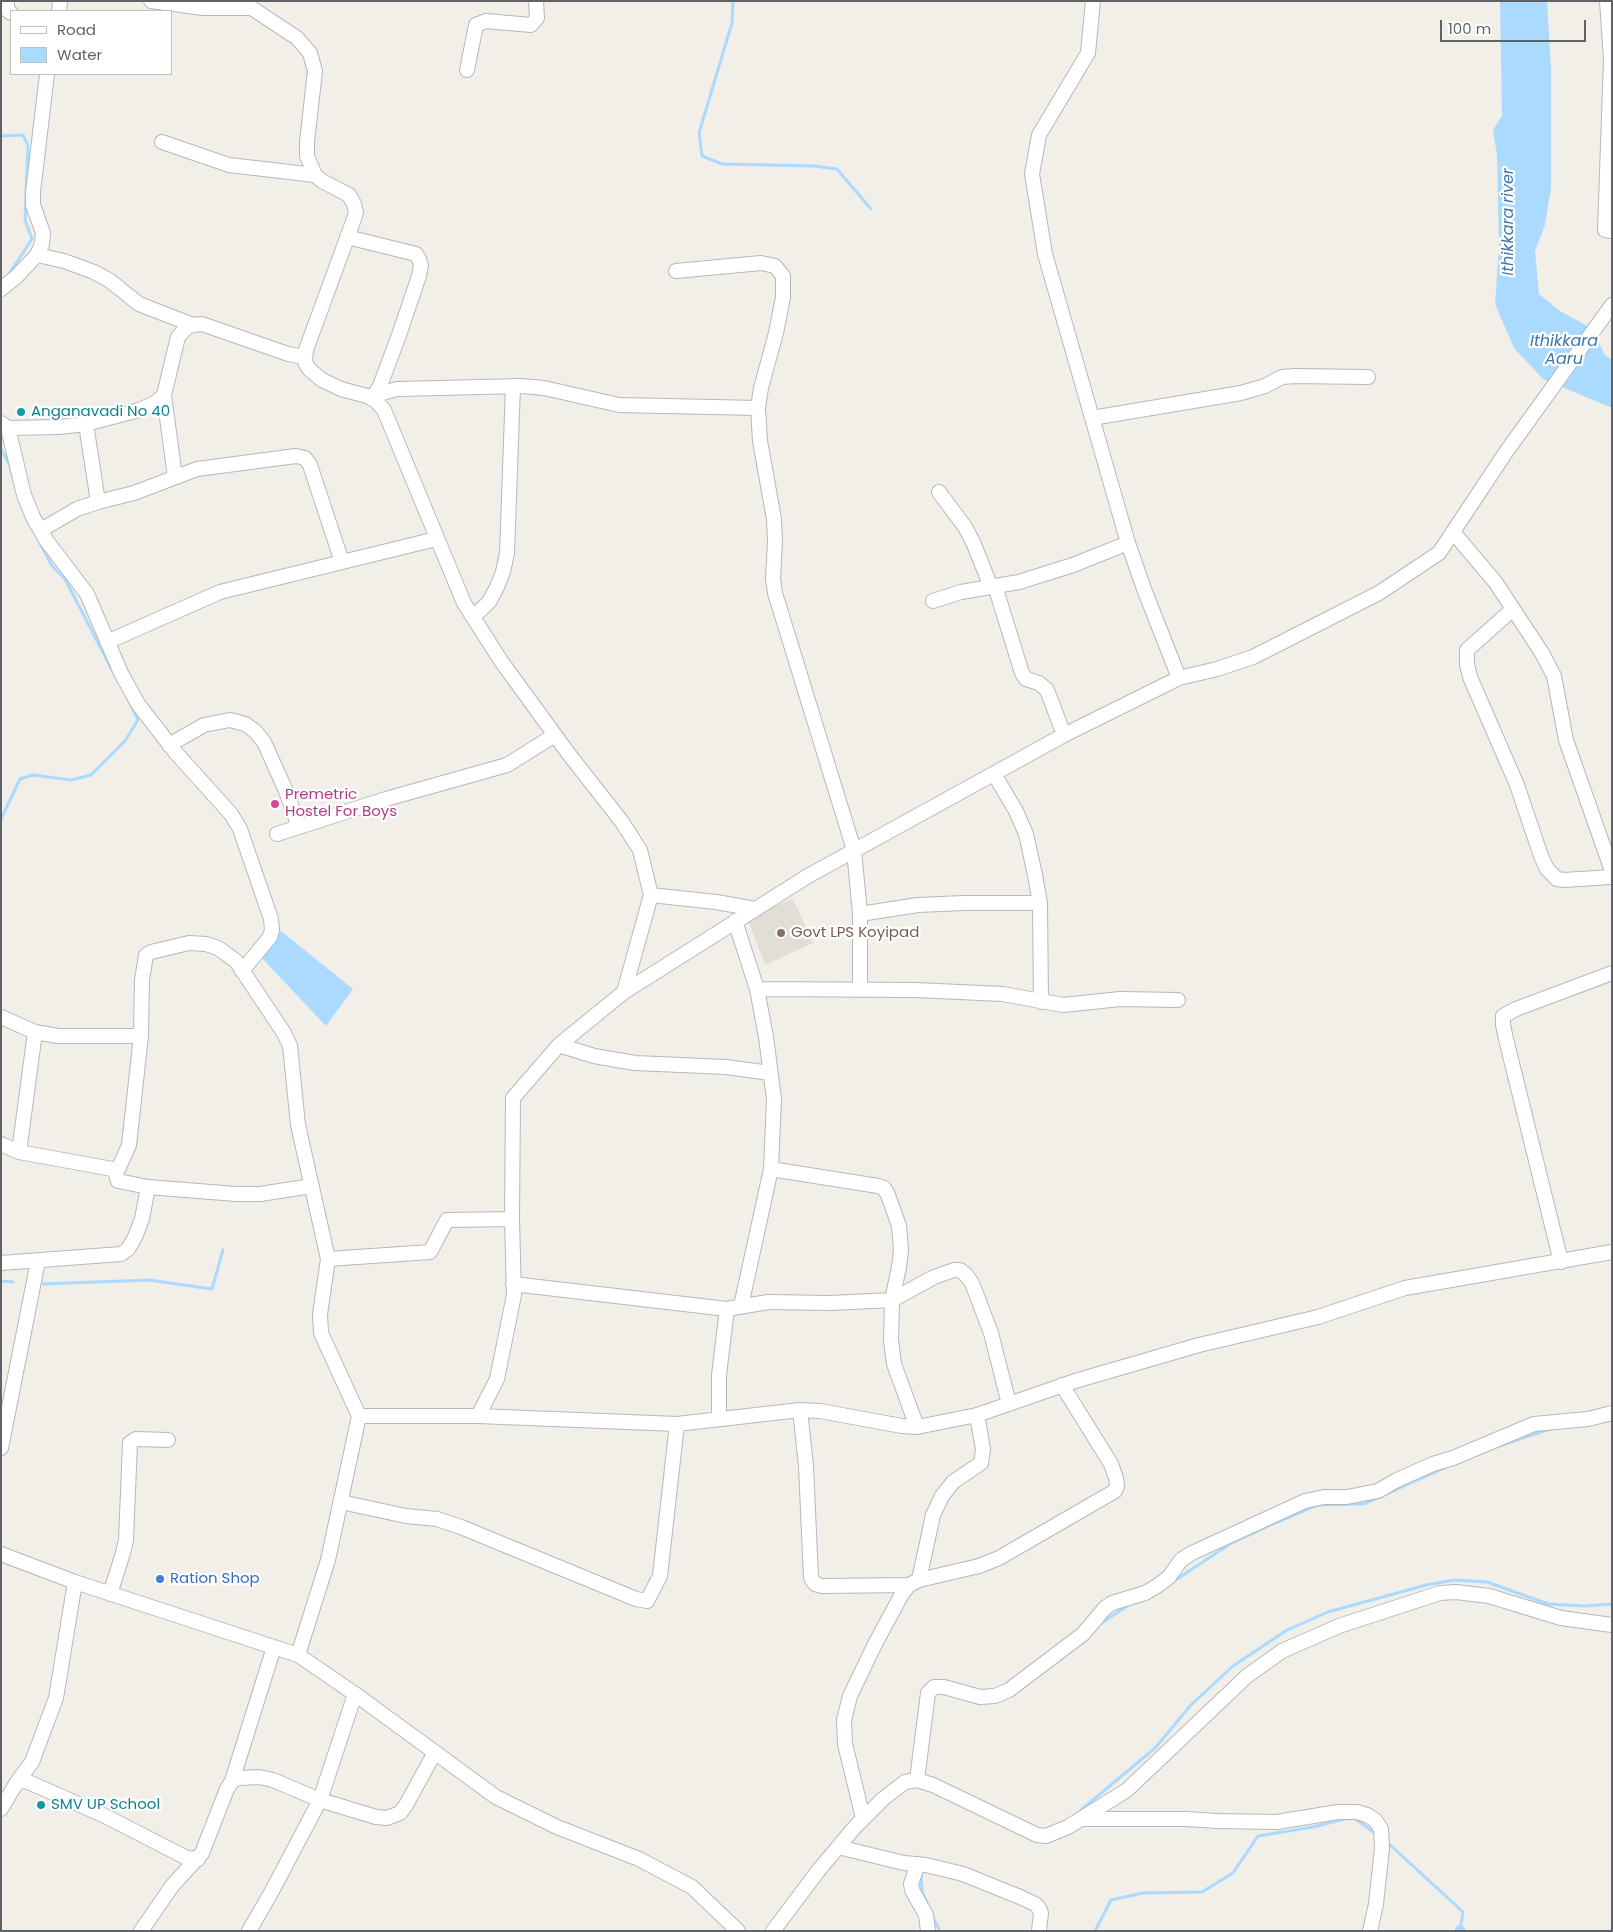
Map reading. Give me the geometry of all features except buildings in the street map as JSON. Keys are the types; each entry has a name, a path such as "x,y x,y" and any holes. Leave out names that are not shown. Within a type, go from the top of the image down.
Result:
{"street":[{"path":"7,1 7,10 10,12"},
{"path":"151,1 199,5 246,5 297,38 310,53 315,80 306,142 307,156 315,175 322,181 343,190 353,199 356,212 304,357 309,369 322,380 373,399 384,410 436,539 472,617 501,661 622,822 640,850 651,896 624,992"},
{"path":"467,70 476,25 486,21 531,25 537,18 536,1"},
{"path":"1093,1 1088,53 1039,135 1032,174 1045,254 1128,543 1179,678"},
{"path":"1607,1 1611,60 1605,230 1612,232"},
{"path":"1,289 16,277 37,255 42,244 43,233 33,206 33,192 47,75"},
{"path":"162,142 229,164 315,175"},
{"path":"347,237 416,254 419,259 419,276 400,336 373,399"},
{"path":"37,255 94,272 109,280 139,304 193,325"},
{"path":"676,271 761,263 775,266 783,276 783,296 776,333 760,388 758,408 760,441 774,519 776,541 773,579 775,593 854,850 860,914 860,990"},
{"path":"478,1416 497,1379 514,1295 512,1219 514,1098 559,1045 624,992 808,876 854,850 1064,735 1179,678 1217,669 1253,656 1379,593 1439,553 1506,452 1612,305"},
{"path":"175,477 164,395 178,337 182,332 193,325 202,324 288,354 304,357"},
{"path":"1092,418 1241,393 1265,386 1282,377 1368,377"},
{"path":"373,399 382,393 397,389 513,386 544,388 620,405 758,408"},
{"path":"472,617 489,602 503,572 507,553 513,386"},
{"path":"164,395 155,403 139,410 86,424 59,427 5,426 24,495 33,517 87,594 121,673 138,704 169,745 231,814 240,829 272,924 270,937 242,971"},
{"path":"86,424 98,502"},
{"path":"41,530 77,509 134,493 197,469 302,456 308,460 310,465 342,562"},
{"path":"939,492 965,527 973,542 993,587 1022,673 1026,679 1039,683 1046,690 1064,735"},
{"path":"1453,532 1496,583 1542,653 1554,676 1566,740 1612,871"},
{"path":"107,642 220,592 436,539"},
{"path":"933,601 961,592 1019,582 1073,565 1128,543"},
{"path":"1513,609 1467,650 1467,664 1470,677 1517,784 1547,869 1557,879 1564,880 1612,877"},
{"path":"169,745 193,730 216,722 238,721 250,727 264,742 286,791 299,827"},
{"path":"277,834 507,765 555,735"},
{"path":"994,774 1016,811 1026,834 1040,904 1041,1002"},
{"path":"651,896 716,902 756,909"},
{"path":"860,914 918,905 964,903 1040,904"},
{"path":"735,922 757,990 766,1037 774,1099 771,1169 741,1306"},
{"path":"298,1655 328,1560 359,1416 321,1333 320,1314 328,1259 312,1186 298,1125 290,1046 284,1033 242,971 228,954 206,944 188,943 151,952 146,955 143,963 141,1049 129,1145 116,1174 118,1182 148,1187 219,1193 260,1194 312,1186"},
{"path":"1561,1262 1506,1039 1503,1016 1516,1009 1612,973"},
{"path":"757,990 915,990 1003,994 1062,1005 1120,999 1178,1000"},
{"path":"1,1017 35,1032 58,1036 141,1036"},
{"path":"19,1152 35,1032"},
{"path":"559,1045 594,1056 635,1063 726,1066 770,1073"},
{"path":"1,1144 19,1152 118,1170"},
{"path":"771,1169 884,1188 893,1205 899,1226 900,1242 899,1267 892,1300 891,1340 894,1364 916,1427"},
{"path":"1,1263 121,1254 128,1249 136,1236 142,1219 148,1187"},
{"path":"328,1259 430,1252 447,1220 512,1219"},
{"path":"359,1416 478,1416 677,1424 800,1410 820,1411 916,1427 977,1415 1062,1385 1198,1345 1318,1317 1404,1288 1612,1252"},
{"path":"1,1448 38,1261"},
{"path":"513,1284 727,1309 768,1302 830,1303 892,1300 917,1285 954,1270 960,1270 972,1283 991,1333 1009,1404"},
{"path":"719,1418 719,1375 727,1309"},
{"path":"800,1410 806,1475 811,1578 815,1584 822,1586 914,1583 979,1566 999,1558 1115,1492 1117,1486 1111,1464 1062,1385"},
{"path":"917,1780 928,1693 934,1687 944,1687 980,1697 995,1696 1010,1690 1083,1634 1105,1608 1112,1603 1145,1593 1169,1577 1181,1560 1192,1553 1304,1501 1324,1497 1347,1497 1378,1491 1397,1480 1434,1464 1454,1458 1534,1424 1588,1419 1612,1413"},
{"path":"863,1818 845,1744 844,1720 850,1696 902,1594 914,1583 933,1515 942,1496 953,1482 981,1463 983,1449 977,1415"},
{"path":"341,1502 406,1516 437,1519 461,1527 636,1599 647,1601 660,1576 677,1424"},
{"path":"110,1594 126,1540 130,1443 136,1439 168,1440"},
{"path":"1,1554 110,1594 298,1655 355,1694 496,1797 557,1827 639,1860 692,1887 738,1931"},
{"path":"1,1809 17,1782 32,1762 56,1698 76,1582"},
{"path":"773,1931 863,1818 905,1782 917,1780 933,1785 1038,1835 1046,1836 1056,1833 1080,1820 1127,1790 1247,1676 1282,1650 1339,1626 1440,1593 1456,1592 1489,1596 1561,1618 1612,1624"},
{"path":"141,1931 172,1886 202,1854 227,1789 232,1781 274,1647"},
{"path":"249,1931 320,1800 355,1694"},
{"path":"232,1781 239,1778 259,1777 273,1780 320,1800 376,1817 387,1818 395,1816 406,1805 435,1752"},
{"path":"17,1782 26,1781 102,1815 188,1858 198,1859"},
{"path":"1080,1820 1185,1819 1277,1822 1338,1812 1357,1812 1367,1815 1375,1820 1381,1829 1382,1848 1376,1904 1370,1931"},
{"path":"838,1847 904,1863 918,1864 963,1874 1035,1904 1041,1913 1039,1931"},
{"path":"918,1864 912,1890 926,1915 928,1931"}],"shaded area":[{"name":"Govt LPS Koyipad","path":"792,899 813,943 765,965 747,918"}],"water":[{"name":"Ithikkara Aaru","path":"1500,1 1547,1 1551,67 1551,188 1545,225 1535,251 1539,294 1560,311 1591,328 1605,355 1612,360 1612,408 1543,379 1514,348 1495,304 1499,248 1497,155 1493,130 1502,116"},
{"path":"281,931 353,989 326,1026 260,956"}],"waterway":[{"path":"733,1 732,23 699,133 702,156 722,164 814,166 837,169 871,209"},
{"path":"1,136 23,135 28,146 25,220 32,239 9,274"},
{"path":"1,449 10,466 13,478"},
{"path":"40,543 52,566 65,579 112,670"},
{"path":"1,819 20,779 33,775 71,780 91,775 125,741 138,720 127,697"},
{"path":"43,1284 149,1280 212,1289 223,1250"},
{"path":"1,1281 13,1282"},
{"path":"1496,1447 1550,1429"},
{"path":"1171,1583 1230,1544 1317,1505 1364,1504 1451,1465"},
{"path":"1081,1810 1155,1748 1191,1705 1233,1666 1287,1630 1328,1612 1426,1585 1454,1580 1487,1582 1548,1604 1585,1606 1612,1604"},
{"path":"1100,1624 1130,1604"},
{"path":"1095,1931 1111,1900 1143,1893 1202,1892 1233,1873 1258,1836 1313,1827 1353,1817 1376,1834"},
{"path":"1388,1843 1463,1912 1460,1930"},
{"path":"921,1875 922,1892 927,1903"},
{"path":"932,1916 940,1931"}],"place":[{"name":"Anganavadi No 40","path":"21,412"},
{"name":"Premetric Hostel For Boys","path":"275,804"},
{"name":"Govt LPS Koyipad","path":"781,933"},
{"name":"Ration Shop","path":"160,1579"},
{"name":"SMV UP School","path":"41,1805"}],"water label":[{"name":"Ithikkara river","path":"1509,222"}]}
